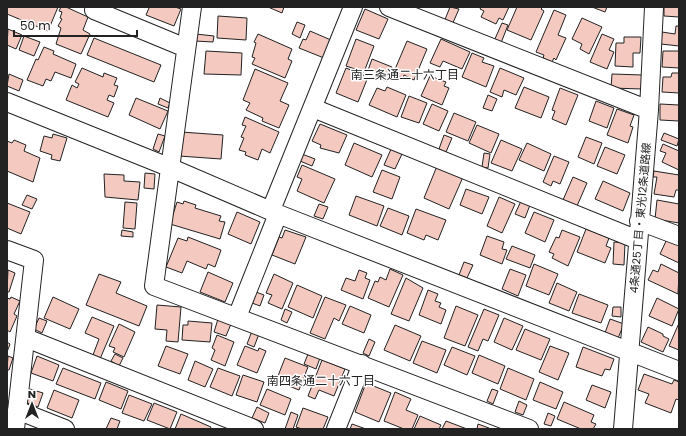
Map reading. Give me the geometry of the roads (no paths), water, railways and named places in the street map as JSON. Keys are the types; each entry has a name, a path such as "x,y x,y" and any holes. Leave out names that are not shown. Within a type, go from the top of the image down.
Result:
{"street":[{"path":"192,7 154,286 362,364 529,429"},
{"path":"237,317 274,212 353,7"},
{"path":"389,7 649,110"},
{"name":"4条通25丁目・東光12条道路線","path":"623,429 628,352 649,110 654,7"},
{"path":"94,10 186,48"},
{"path":"7,102 171,168 274,212 679,371"},
{"path":"313,108 638,240"},
{"path":"640,221 679,236"},
{"path":"7,250 34,260 15,429"},
{"path":"26,338 254,429"},
{"path":"336,429 362,364"},
{"path":"17,410 65,429"}],"district":[{"name":"南三条通二十六丁目","path":"405,74"},
{"name":"南四条通二十六丁目","path":"321,380"}]}
